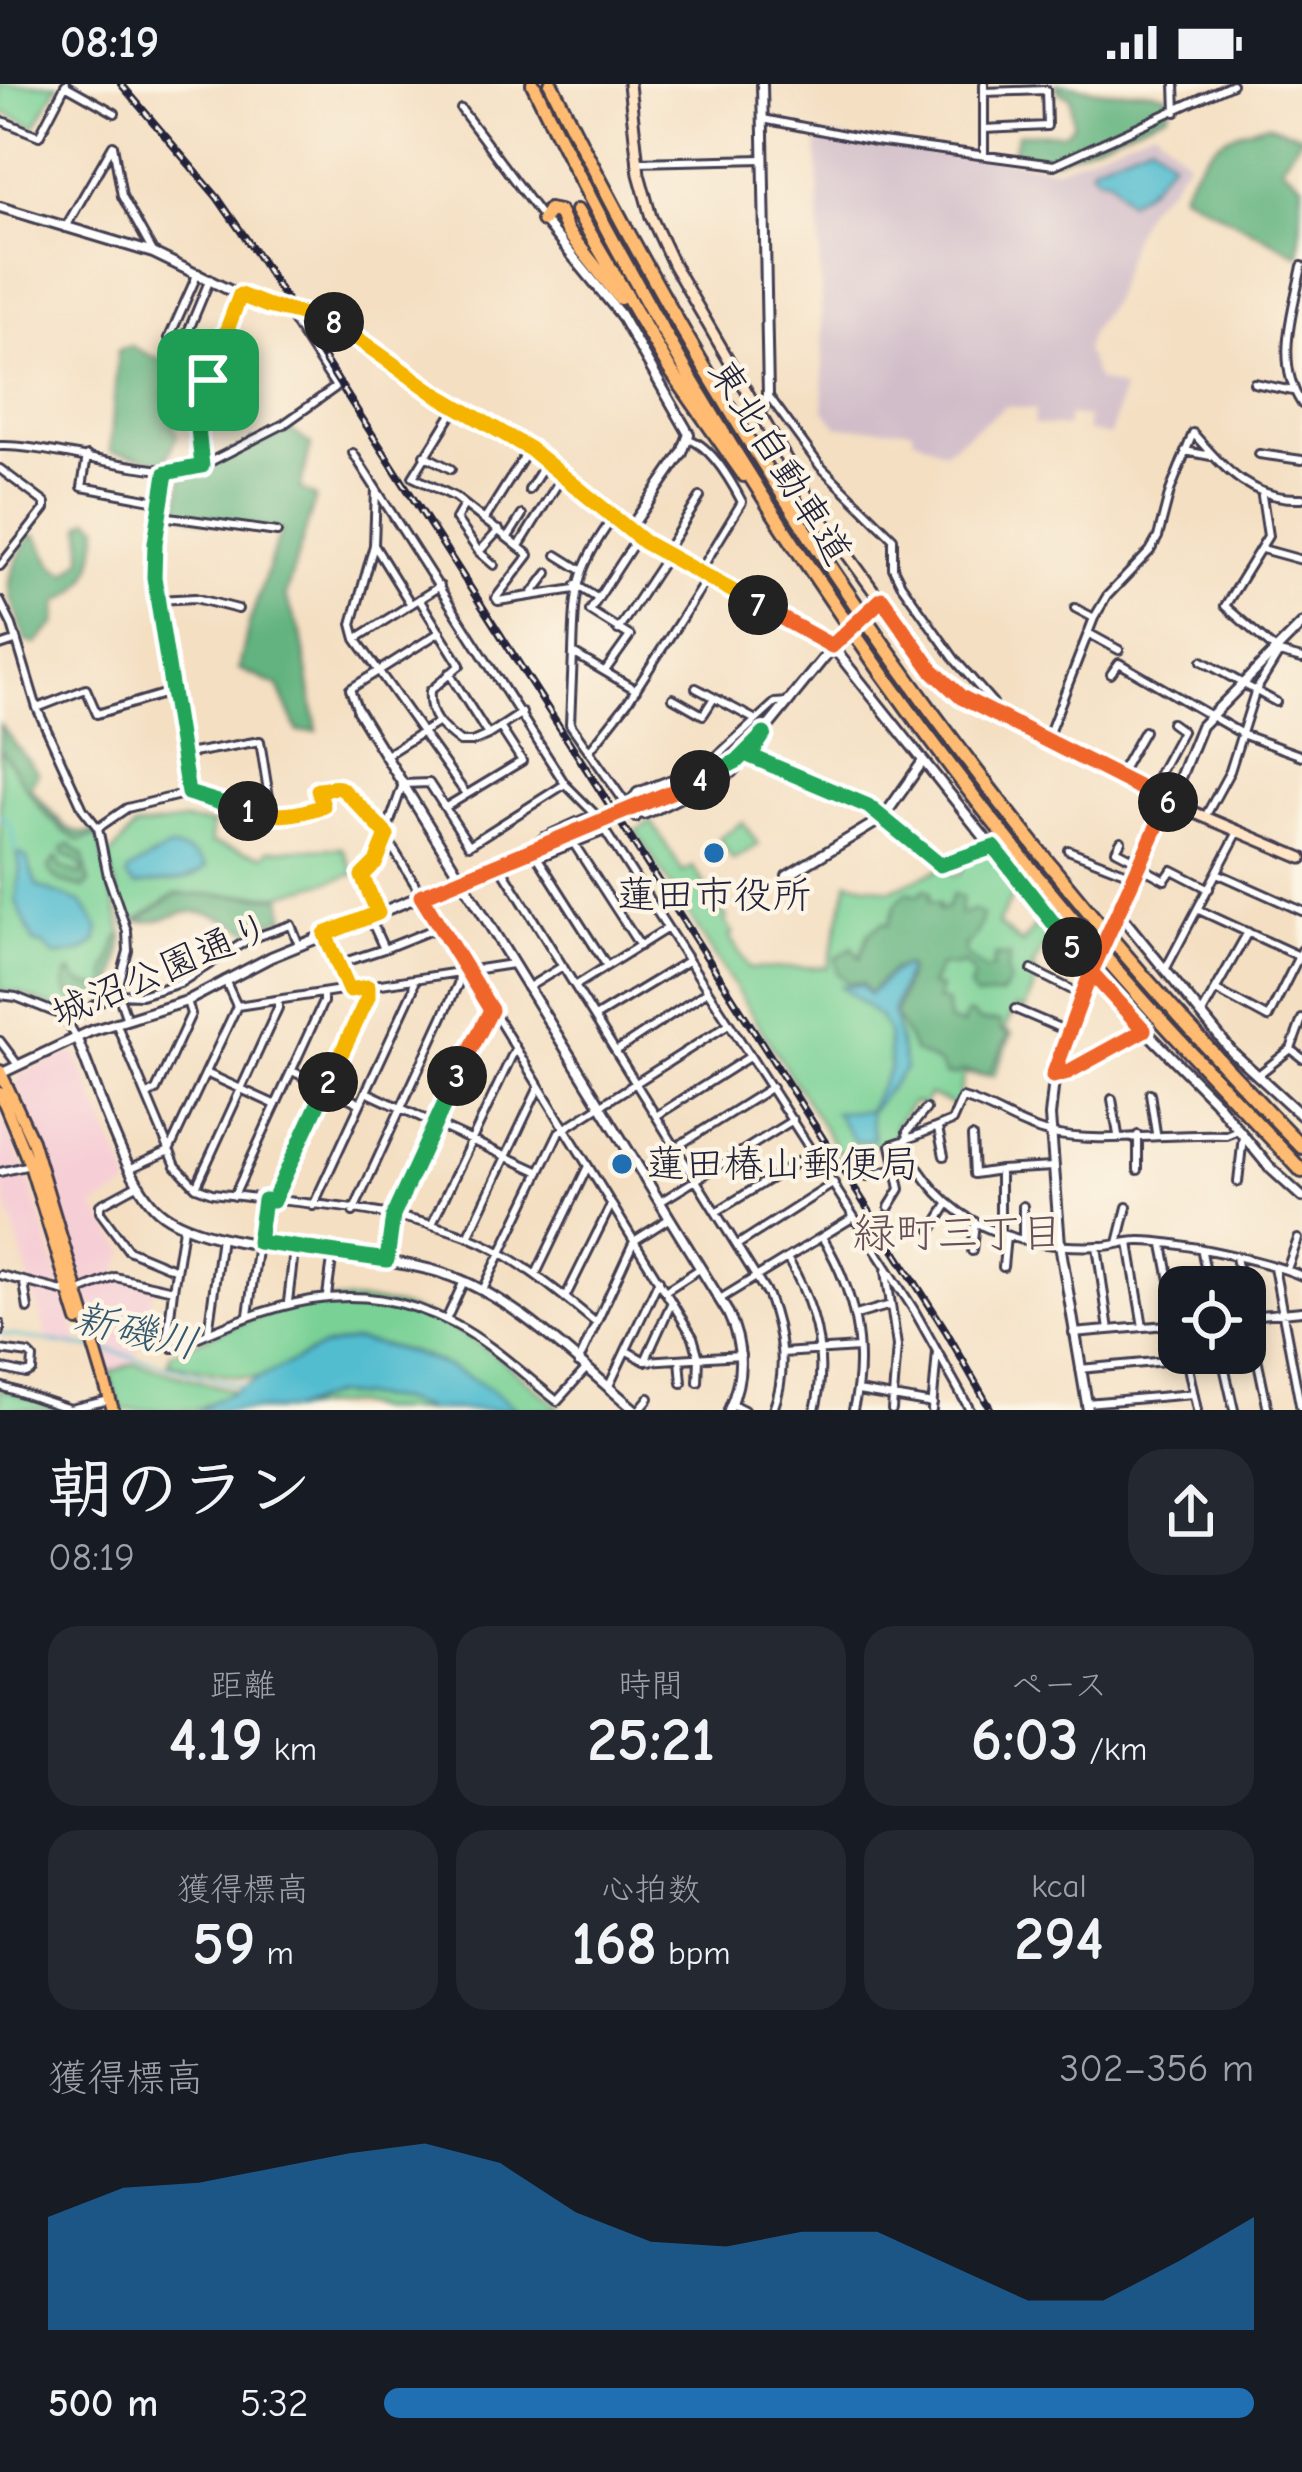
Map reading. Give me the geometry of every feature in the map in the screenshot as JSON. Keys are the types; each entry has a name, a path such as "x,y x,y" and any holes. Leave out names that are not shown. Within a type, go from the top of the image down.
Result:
{"highway":[{"name":"東北自動車道","path":"533,84 667,337 834,603 987,811 1139,995 1302,1171"},
{"name":"東北自動車道","path":"551,84 620,221 730,412 888,653 1078,899 1302,1147"},
{"path":"543,220 549,210 559,212 580,248 640,322"},
{"path":"577,211 640,322 735,465 782,523"}],"main road":[{"path":"629,84 636,162 651,217 674,266 825,525 938,677 961,697 1118,778 1302,858"},
{"path":"0,1073 32,1140 108,1406"},
{"path":"0,1094 74,1292"}],"street":[{"path":"760,412 768,395 762,84"},
{"path":"1175,84 1176,112"},
{"path":"764,119 875,141 1054,165 1232,84"},
{"path":"0,120 39,136 66,85 116,113"},
{"path":"984,129 1047,126 1046,90 984,88 984,129 984,155"},
{"path":"461,109 620,314 688,431 689,440 628,530"},
{"path":"65,228 112,145 122,196 153,253"},
{"path":"636,162 764,159"},
{"path":"0,207 153,253 240,295 343,326 457,406 547,461 628,530 666,555 836,642 923,761 1144,1030 1302,1197"},
{"path":"1302,266 1286,358 1293,391 1302,404"},
{"path":"198,273 169,338 183,344 210,279"},
{"path":"202,466 199,407 240,295"},
{"path":"0,446 54,448 166,473 202,466 284,424 336,387 287,310"},
{"path":"1254,383 1293,391"},
{"path":"768,395 820,466 892,538 893,568 901,584 993,703 992,714"},
{"path":"457,406 413,476 465,504 529,555 496,598 498,602 575,587 597,598"},
{"path":"1046,741 1094,618 1158,537 1193,433 1248,489 1262,495 1302,498"},
{"path":"589,751 636,690 742,502 710,455 689,440"},
{"path":"485,519 530,449"},
{"path":"1185,452 1213,456"},
{"path":"353,453 566,784 595,814 544,837 524,854"},
{"path":"1259,454 1302,460"},
{"path":"424,455 451,469"},
{"path":"87,456 82,488 163,502"},
{"path":"529,490 547,461"},
{"path":"0,469 45,503 45,509 0,566"},
{"path":"166,473 155,543 157,600 188,793"},
{"path":"519,546 563,476"},
{"path":"376,484 374,545 352,624 356,639 466,794"},
{"path":"1262,495 1268,524 1262,549 1225,606 1278,651 1302,659"},
{"path":"618,630 700,497"},
{"path":"465,504 456,519 494,565"},
{"path":"508,537 522,515"},
{"path":"162,516 278,532"},
{"path":"613,518 575,587 570,724 636,818"},
{"path":"479,552 499,530"},
{"path":"605,671 630,636 590,611 638,537"},
{"path":"374,545 460,665 430,691 429,708 437,723 460,742 472,742 522,712"},
{"path":"1262,549 1302,560"},
{"path":"557,555 580,571"},
{"path":"531,596 548,574"},
{"path":"356,639 440,586"},
{"path":"157,600 194,598 238,609"},
{"path":"0,601 38,708 82,809 98,828 127,931 128,951 118,993 128,1020"},
{"path":"879,602 836,642 751,752 724,778 644,815 633,798 637,792 751,752 854,798 940,865 994,847"},
{"path":"1075,608 1094,618"},
{"path":"1193,1394 1087,1407 1060,1244 1050,1133 1053,1076 1067,1030 1191,743 1210,714 1302,624"},
{"path":"440,632 350,689 358,711 720,1299 741,1355 730,1407 744,1410"},
{"path":"1088,633 1119,650"},
{"path":"0,646 15,640"},
{"path":"1204,818 1244,735 1255,692 1278,651"},
{"path":"573,652 636,690"},
{"path":"1202,661 1276,702"},
{"path":"1111,674 1118,663 1244,735 1302,756"},
{"path":"448,673 488,735"},
{"path":"696,688 754,719"},
{"path":"38,708 86,689 97,714 170,692"},
{"path":"673,698 703,715 714,698"},
{"path":"701,771 754,719 780,700 789,702"},
{"path":"386,755 437,723"},
{"path":"1149,792 1182,731 1171,723"},
{"path":"446,807 521,761 500,727"},
{"path":"1118,778 1144,731"},
{"path":"181,754 260,741 272,816"},
{"name":"城沼公園通り","path":"0,1073 76,1037 187,1000 299,945 673,791 751,752"},
{"path":"787,876 883,818 923,761"},
{"path":"403,784 429,783 470,844 566,784"},
{"path":"384,949 362,876 376,862 403,784"},
{"path":"98,828 127,808 188,793 285,817 323,806 318,790 336,786 345,790 386,836 463,974 491,1010 693,1337 699,1358 698,1382"},
{"path":"524,854 536,855 605,831 727,1025 814,1152 938,1349 970,1410"},
{"path":"1165,970 1238,832"},
{"path":"1120,841 1116,850 1138,868"},
{"path":"574,844 640,946"},
{"path":"1068,850 1166,880 1172,869 1209,889"},
{"path":"536,855 607,966"},
{"path":"499,864 774,1312 782,1353 781,1390 773,1410"},
{"path":"1217,873 1302,910"},
{"path":"1199,910 1301,955 1268,1018 1216,990"},
{"path":"1115,917 1256,1077 1302,1117"},
{"path":"69,1022 118,993 141,994 180,983 248,939 291,925 299,945"},
{"path":"338,964 440,927"},
{"path":"575,986 666,929"},
{"path":"1202,1015 1248,932"},
{"path":"325,934 349,990"},
{"path":"595,1017 686,962"},
{"path":"236,1006 512,964"},
{"path":"527,988 563,966"},
{"path":"1032,970 1082,995"},
{"path":"353,1212 463,974"},
{"path":"130,1168 169,1151 236,1006 226,980"},
{"path":"313,1206 414,981"},
{"path":"248,1316 269,1201 368,997 368,987"},
{"path":"616,1051 706,992"},
{"path":"234,1196 323,994"},
{"path":"0,995 16,997 69,1022 137,1184 157,1210 184,1228 387,1260 464,1281 637,1410 650,1398"},
{"path":"147,1096 156,1090 190,1014 187,1000"},
{"path":"196,1187 278,1000"},
{"path":"1015,1009 1067,1030"},
{"path":"387,1260 393,1216 491,1010"},
{"path":"1256,1077 1291,1048 1302,1019"},
{"path":"116,1023 169,1151 184,1178 196,1187 393,1216 468,1237 536,1274 596,1323"},
{"path":"482,1291 564,1127 727,1025"},
{"path":"1053,1076 1144,1030"},
{"path":"0,1041 18,1064"},
{"path":"1291,1048 1302,1058"},
{"path":"431,1226 515,1049"},
{"path":"656,1116 749,1057"},
{"path":"292,1071 360,1103"},
{"path":"207,1073 276,1105"},
{"path":"468,1237 539,1088"},
{"path":"676,1148 772,1088"},
{"path":"366,1091 540,1172"},
{"path":"1150,1093 1156,1133"},
{"path":"889,1207 900,1189 890,1144 938,1129 956,1117 962,1098 1050,1133 1241,1133"},
{"path":"1112,1099 1118,1135"},
{"path":"926,1109 905,1140 917,1169 936,1186 947,1207 1003,1235 1060,1244 1163,1245 1236,1257 1302,1276"},
{"path":"660,1202 793,1120"},
{"path":"938,1129 944,1156"},
{"path":"1238,1182 1241,1133"},
{"path":"1138,1135 1138,1170"},
{"path":"972,1137 974,1174 1053,1167"},
{"path":"716,1212 814,1152"},
{"path":"0,1172 30,1165"},
{"path":"536,1274 588,1166"},
{"path":"867,1176 895,1169"},
{"path":"1000,1170 1003,1267"},
{"path":"137,1184 100,1205 100,1212 128,1250 176,1270"},
{"path":"736,1245 834,1184"},
{"path":"565,1298 611,1205"},
{"path":"1023,1206 1023,1240"},
{"path":"932,1230 947,1207"},
{"path":"1118,1243 1127,1207"},
{"path":"720,1299 854,1217"},
{"path":"184,1228 167,1341 173,1348 288,1303 369,1297 406,1304 446,1320 557,1401 582,1366 634,1241 670,1218"},
{"path":"972,1251 974,1222"},
{"path":"208,1333 221,1237"},
{"path":"822,1237 856,1315 858,1390 853,1410"},
{"path":"1287,1269 1298,1238"},
{"path":"1129,1243 1143,1327"},
{"path":"1163,1245 1167,1266"},
{"path":"1097,1246 1109,1330"},
{"path":"288,1303 295,1247"},
{"path":"327,1297 333,1252"},
{"path":"1202,1252 1204,1266"},
{"path":"1236,1257 1238,1266"},
{"path":"787,1258 815,1314 821,1373 814,1410"},
{"path":"1274,1267 1301,1410"},
{"path":"665,1291 701,1268"},
{"path":"885,1268 897,1346 892,1410"},
{"path":"0,1274 74,1292 115,1277 173,1290"},
{"path":"608,1388 659,1280"},
{"path":"446,1320 464,1281"},
{"path":"24,1283 28,1309"},
{"path":"645,1361 672,1302"},
{"path":"856,1315 891,1305"},
{"path":"1266,1314 1302,1312"},
{"path":"1073,1333 1158,1326"},
{"path":"782,1353 858,1348"},
{"path":"858,1390 932,1407 938,1349"},
{"path":"0,1350 33,1358 32,1371 26,1374 0,1368"},
{"path":"626,1351 645,1361 741,1355"},
{"path":"680,1359 682,1383"},
{"path":"1080,1369 1158,1359"},
{"path":"1189,1374 1197,1410"},
{"path":"1226,1374 1234,1410"},
{"path":"1260,1374 1268,1410"},
{"path":"0,1386 70,1409 108,1406"}],"shaded area":[{"path":"1154,128 1188,160 1169,187 1148,205 1113,298 1090,333 1085,350 1097,380 1123,389 1110,436 1086,431 1088,417 1068,415 1066,427 1034,424 1035,410 1006,406 944,451 913,437 913,429 838,427 824,409 817,134 1057,168"},
{"path":"70,1052 75,1054 131,1185 94,1208 126,1250 116,1274 155,1284 135,1363 109,1373 37,1130 16,1085 20,1075"},
{"path":"0,1110 30,1183 80,1349 49,1344 0,1181"}],"green space":[{"path":"0,84 58,84 35,126 0,111"},
{"path":"1056,84 1152,92 1168,96 1170,107 1167,113 1056,160 1012,154 1018,134 1065,133 1073,125 1071,97 1059,92"},
{"path":"1266,124 1302,135 1281,166 1302,183 1299,255 1181,193 1214,147 1236,133"},
{"path":"131,346 188,368 186,381 164,393 177,436 165,461 110,451 118,350"},
{"path":"291,430 311,445 300,489 316,497 285,596 301,633 317,731 298,732 278,686 239,669 281,530 201,520 178,510 182,474"},
{"path":"90,519 99,526 90,572 78,589 58,602 56,623 36,644 26,641 10,588 20,553 30,536 36,536 54,566 67,573 83,559 82,524"},
{"path":"0,725 38,773 30,787 51,813 67,828 97,831 96,836 80,841 44,812 0,749"},
{"path":"0,740 33,776 30,788 71,833 97,831 123,937 114,987 72,1015 17,992 0,991"},
{"path":"184,821 212,824 211,843 265,856 268,850 342,848 355,874 281,895 176,894 127,926 108,859 134,828"},
{"path":"651,821 683,872 693,867 727,918 733,933 729,936 750,969 828,967 848,881 891,890 944,867 955,876 962,872 959,862 990,852 1018,886 998,924 1022,944 1041,918 1052,932 1032,968 1038,976 1025,1010 1015,1007 1005,1029 1012,1034 994,1076 964,1074 957,1106 929,1095 924,1106 913,1102 895,1125 896,1140 840,1154 636,831"},
{"path":"743,822 758,845 733,860 719,838"},
{"path":"69,844 84,856 89,883 85,888 51,873 49,867 57,857 61,867 81,875 76,860 65,856 62,849"},
{"path":"925,889 930,902 939,903 939,910 947,908 953,894 962,898 960,915 973,910 983,915 965,954 985,970 992,969 995,956 1010,956 1010,982 1001,995 975,997 970,988 974,975 963,963 940,965 930,986 940,988 937,1000 946,1002 949,1022 963,1025 966,1014 971,1014 979,1021 1000,1022 1001,1031 1009,1034 989,1075 961,1071 945,1075 939,1064 915,1052 895,1015 909,970 906,965 892,970 869,993 862,983 847,982 838,973 836,958 852,947 860,958 869,933 883,923 888,925 897,902 907,892 918,895"},
{"path":"176,894 282,897 285,917 250,931 198,912 138,921"},
{"path":"118,937 123,937 114,987 86,1006 70,997 64,984 72,972 81,983 102,989 108,982 106,974"},
{"path":"319,1300 375,1302 427,1315 474,1340 558,1410 517,1410 475,1381 424,1356 370,1343 320,1348 252,1378 168,1363 171,1353 207,1337"},
{"path":"135,1363 238,1392 196,1410 122,1410 109,1373"},
{"path":"0,1388 59,1408 60,1410 0,1409"},
{"path":"333,1394 398,1400 430,1410 377,1410 347,1403 292,1410"}],"water":[{"path":"1151,141 1172,160 1147,189 1128,202 1110,178 1091,170 1092,165"},
{"path":"169,848 189,853 206,867 173,881 136,886 127,878 128,871"},
{"path":"17,852 26,857 37,886 82,903 99,929 96,942 81,952 55,956 34,943 16,901"},
{"path":"905,966 893,1010 905,1069 869,1113 874,1139 855,1142 835,1112 868,1111 890,1068 888,1032 880,1017 841,986 862,985 869,995"},
{"path":"354,1340 440,1364 481,1384 517,1410 430,1410 398,1400 333,1394 292,1410 196,1410 320,1348"}],"waterway":[{"path":"0,816 9,822 17,852"},
{"name":"新磯川","path":"2,1334 111,1351 244,1387"}],"railway":[{"path":"121,84 217,197 258,256 946,1331 991,1410"}],"place":[{"name":"蓮田市役所","path":"714,853"},
{"name":"蓮田椿山郵便局","path":"622,1164"}],"district":[{"name":"緑町三丁目","path":"958,1233"}],"route":[{"path":"208,380 197,419 202,466 166,473 155,543 160,633 188,793 233,808 285,817 323,806 318,790 336,786 387,835 376,862 362,876 378,913 325,934 349,990 368,987 368,997 273,1201 264,1200 258,1242 387,1260 393,1216 491,1010 421,896 712,775 746,755 764,734 750,756 868,806 940,865 994,847 1091,972 1053,1076 1144,1030 1091,972 1169,802 961,697 932,670 882,599 832,646 651,547 530,449 414,380 343,326 320,317 240,295 208,380"}]}
